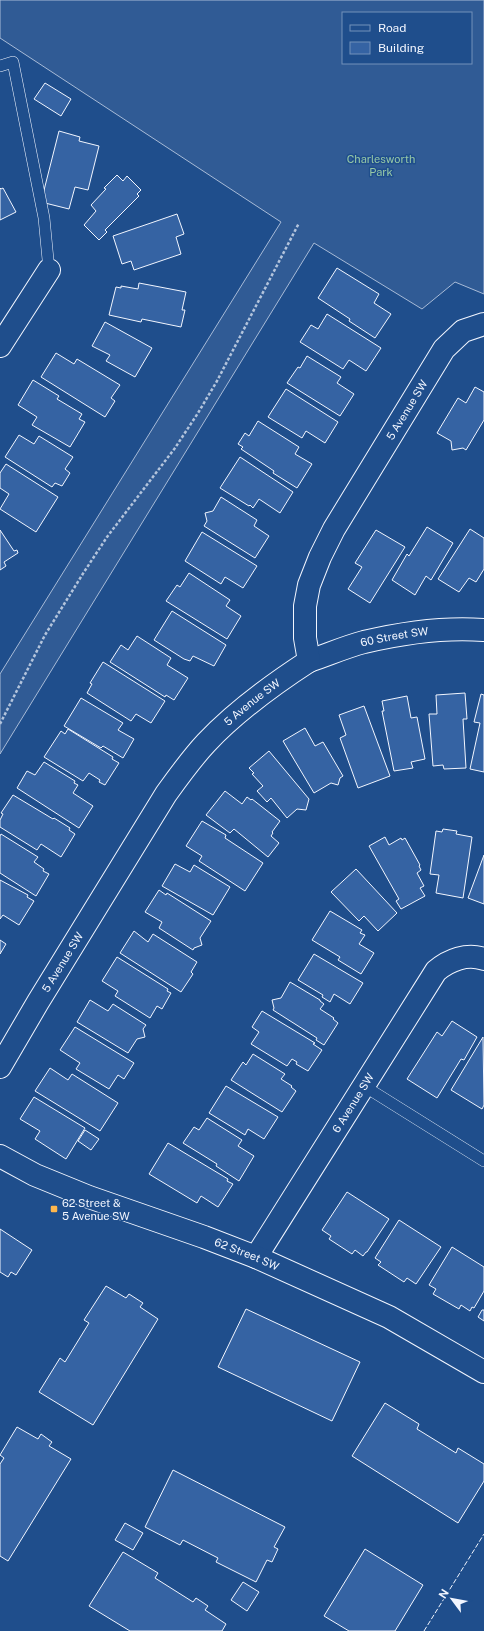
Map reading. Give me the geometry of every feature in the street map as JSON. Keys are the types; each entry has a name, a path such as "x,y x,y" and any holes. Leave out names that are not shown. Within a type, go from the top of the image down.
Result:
{"street":[{"path":"0,346 49,270"},
{"name":"5 Avenue SW","path":"0,1067 38,1002 166,794 186,766 207,742 238,714 274,684 309,661 305,638 305,606 309,585 320,557 334,529 444,349 463,331 484,324"},
{"name":"60 Street SW","path":"309,661 364,642 410,633 469,628 484,630"},
{"name":"6 Avenue SW","path":"256,1257 436,971 445,964 458,958 470,956 484,959"},
{"name":"62 Street SW","path":"0,1156 35,1175 89,1197 204,1237 256,1257 389,1317 484,1372"}],"lane":[{"path":"0,66 13,62 44,218 49,270"},
{"path":"364,1086 484,1161"}],"path":[{"path":"0,724 45,635 84,572 108,537 175,448 198,413 217,381 299,223"}],"shaded area":[{"name":"Charlesworth Park","path":"0,0 484,0 484,294 455,282 422,309 314,243 0,754 0,674 281,222 0,38"}],"building":[{"path":"45,83 71,99 61,116 34,99"},
{"path":"59,131 80,137 79,141 99,146 88,190 75,187 69,209 41,202"},
{"path":"117,175 123,181 127,176 141,190 137,194 139,196 105,230 107,232 99,240 84,225 96,211 91,205 106,189 104,188"},
{"path":"0,188 3,188 16,212 0,220"},
{"path":"177,214 184,234 176,237 181,254 134,270 131,261 122,264 113,236"},
{"path":"337,268 379,294 374,303 391,314 375,338 318,298"},
{"path":"139,283 186,292 182,310 185,310 181,327 142,319 141,322 109,315 116,287 121,288 121,286 138,289"},
{"path":"327,314 381,348 366,371 349,360 343,369 300,342 311,325 318,329"},
{"path":"105,322 152,348 135,377 106,361 110,355 92,346"},
{"path":"56,353 74,364 77,359 120,385 111,398 115,401 105,417 41,377"},
{"path":"307,356 341,377 337,383 354,394 340,416 287,383 298,367 300,368"},
{"path":"33,380 59,396 57,399 82,414 79,419 85,422 70,447 32,425 37,417 18,405"},
{"path":"475,387 484,392 484,420 466,450 463,448 452,450 451,441 437,433 458,398 466,403"},
{"path":"286,389 338,422 325,443 306,431 302,438 268,417"},
{"path":"258,421 299,447 295,454 312,464 297,488 273,473 274,471 241,449 243,447 238,444 245,433 249,436"},
{"path":"19,435 34,444 39,436 73,457 65,469 70,473 62,486 55,483 52,487 5,457"},
{"path":"240,457 293,492 280,513 259,499 253,508 220,488"},
{"path":"6,464 58,497 36,532 0,509 9,494 0,488 0,473"},
{"path":"221,497 257,520 254,526 269,536 255,558 204,526 207,521 205,513 213,511"},
{"path":"427,527 453,543 431,580 426,576 415,595 392,580 407,554 409,556"},
{"path":"470,529 484,538 484,569 476,582 469,578 459,592 438,579"},
{"path":"0,530 14,551 17,550 18,553 4,562 6,566 0,570"},
{"path":"376,530 405,547 370,603 348,589 362,567 355,563"},
{"path":"202,532 257,566 243,588 225,577 221,584 185,561"},
{"path":"189,573 230,600 226,606 241,616 227,639 166,601 177,585 180,587"},
{"path":"172,611 226,645 214,666 193,656 190,661 184,659 154,640"},
{"path":"137,636 171,658 167,665 188,678 174,700 166,695 165,697 110,662 121,645 128,650"},
{"path":"103,662 165,701 151,723 136,714 131,721 87,693 92,684 90,683"},
{"path":"465,693 467,719 463,719 466,768 444,769 443,765 433,766 429,714 437,714 436,695"},
{"path":"481,694 484,695 484,772 470,769 480,723 474,722"},
{"path":"407,696 411,718 417,717 425,759 411,762 413,768 394,771 382,711 384,711 382,701"},
{"path":"81,698 123,723 118,730 134,739 123,758 103,746 101,748 64,726"},
{"path":"364,706 390,776 358,788 340,738 346,735 339,715"},
{"path":"305,728 315,746 323,742 343,776 340,778 338,785 331,783 314,793 283,741"},
{"path":"68,729 113,757 112,759 119,763 105,785 89,773 83,781 44,757 61,731 65,734"},
{"path":"269,751 309,799 306,810 297,809 287,818 271,798 267,802 257,791 263,786 252,774 254,773 249,768"},
{"path":"44,762 75,781 74,783 78,785 73,793 93,806 79,828 17,788 27,771 35,775"},
{"path":"225,791 242,804 247,797 251,800 252,799 280,821 272,832 273,833 271,836 279,843 268,857 234,829 230,833 206,815"},
{"path":"13,795 70,828 69,830 75,834 61,857 41,844 37,850 0,827 0,820 3,814 1,813"},
{"path":"202,821 226,835 225,838 263,863 245,891 199,861 202,856 186,846"},
{"path":"443,829 457,831 456,834 472,837 463,898 436,893 439,875 430,874 436,831 442,832"},
{"path":"1,834 38,857 34,862 44,869 43,871 49,874 36,896 0,873"},
{"path":"385,837 389,845 401,838 402,840 405,838 420,865 421,870 417,873 424,886 420,888 425,896 401,909 396,901 399,899 369,846"},
{"path":"484,855 484,904 468,898"},
{"path":"175,864 190,872 194,865 230,887 213,915 162,886"},
{"path":"356,869 397,913 378,931 364,916 359,921 331,892"},
{"path":"0,880 28,895 27,897 34,901 19,925 3,915 0,919"},
{"path":"159,890 166,895 167,893 211,921 200,938 202,945 194,948 193,950 159,928 162,922 145,912"},
{"path":"330,911 362,930 360,933 365,935 359,944 374,953 361,974 338,960 340,957 312,940"},
{"path":"134,931 148,942 153,934 197,962 191,972 193,974 181,992 120,953"},
{"path":"0,940 6,944 0,954"},
{"path":"314,954 363,983 350,1004 334,994 330,1002 322,997 323,995 298,980"},
{"path":"117,957 168,989 167,991 171,993 162,1009 157,1006 150,1018 115,996 118,991 102,981"},
{"path":"290,982 320,1000 324,1004 320,1009 334,1018 333,1019 338,1023 324,1045 316,1040 317,1038 273,1010 272,1000 281,998"},
{"path":"90,1000 108,1011 113,1004 146,1025 143,1029 145,1037 137,1039 128,1053 77,1022"},
{"path":"262,1011 315,1043 313,1044 322,1050 308,1071 296,1064 297,1062 292,1059 287,1066 251,1044 259,1032 252,1027"},
{"path":"452,1021 477,1037 464,1060 461,1059 437,1098 407,1079 437,1032 442,1036"},
{"path":"75,1027 134,1063 124,1079 118,1075 109,1089 76,1069 80,1063 60,1050"},
{"path":"483,1037 484,1105 482,1109 451,1090"},
{"path":"253,1054 285,1074 281,1079 292,1086 291,1087 296,1091 282,1112 231,1080 243,1062 246,1065"},
{"path":"50,1068 68,1080 72,1074 118,1103 100,1131 35,1091"},
{"path":"226,1086 278,1117 264,1139 248,1129 245,1135 209,1113"},
{"path":"34,1097 85,1128 66,1159 35,1139 40,1131 20,1119"},
{"path":"207,1118 242,1140 238,1146 254,1156 239,1181 216,1166 217,1164 183,1143 194,1127 199,1130"},
{"path":"85,1130 99,1139 91,1150 78,1141"},
{"path":"168,1143 228,1179 227,1181 233,1184 218,1207 201,1196 197,1203 149,1174"},
{"path":"347,1192 389,1219 363,1256 355,1250 352,1254 329,1239 331,1236 322,1230"},
{"path":"399,1220 441,1247 416,1284 407,1278 404,1282 378,1265 381,1262 375,1258"},
{"path":"0,1229 32,1250 16,1275 11,1272 8,1277 0,1272"},
{"path":"452,1247 484,1267 484,1291 474,1308 472,1307 470,1311 461,1305 459,1309 433,1294 436,1289 429,1285"},
{"path":"106,1286 126,1298 129,1294 143,1303 140,1307 158,1319 93,1425 39,1392 60,1358 65,1362 89,1323 84,1320"},
{"path":"246,1309 360,1362 332,1421 218,1367"},
{"path":"482,1310 484,1310 484,1321 478,1317"},
{"path":"385,1403 419,1424 417,1429 456,1453 458,1448 484,1464 484,1481 458,1523 352,1456"},
{"path":"17,1427 38,1439 41,1434 52,1442 49,1446 71,1459 8,1561 0,1556 0,1464 4,1458 0,1455"},
{"path":"173,1470 285,1527 274,1547 278,1549 272,1562 267,1560 256,1582 216,1562 218,1558 183,1540 180,1545 145,1527"},
{"path":"125,1523 143,1533 133,1550 115,1540"},
{"path":"365,1549 423,1585 395,1631 349,1631 324,1616"},
{"path":"123,1552 158,1573 155,1578 193,1602 196,1598 208,1606 205,1610 226,1624 222,1631 130,1631 89,1606"},
{"path":"243,1582 259,1592 247,1611 231,1600"}],"fence":[{"path":"424,1631 484,1534"}],"place":[{"name":"62 Street & 5 Avenue SW","path":"54,1209"}]}
